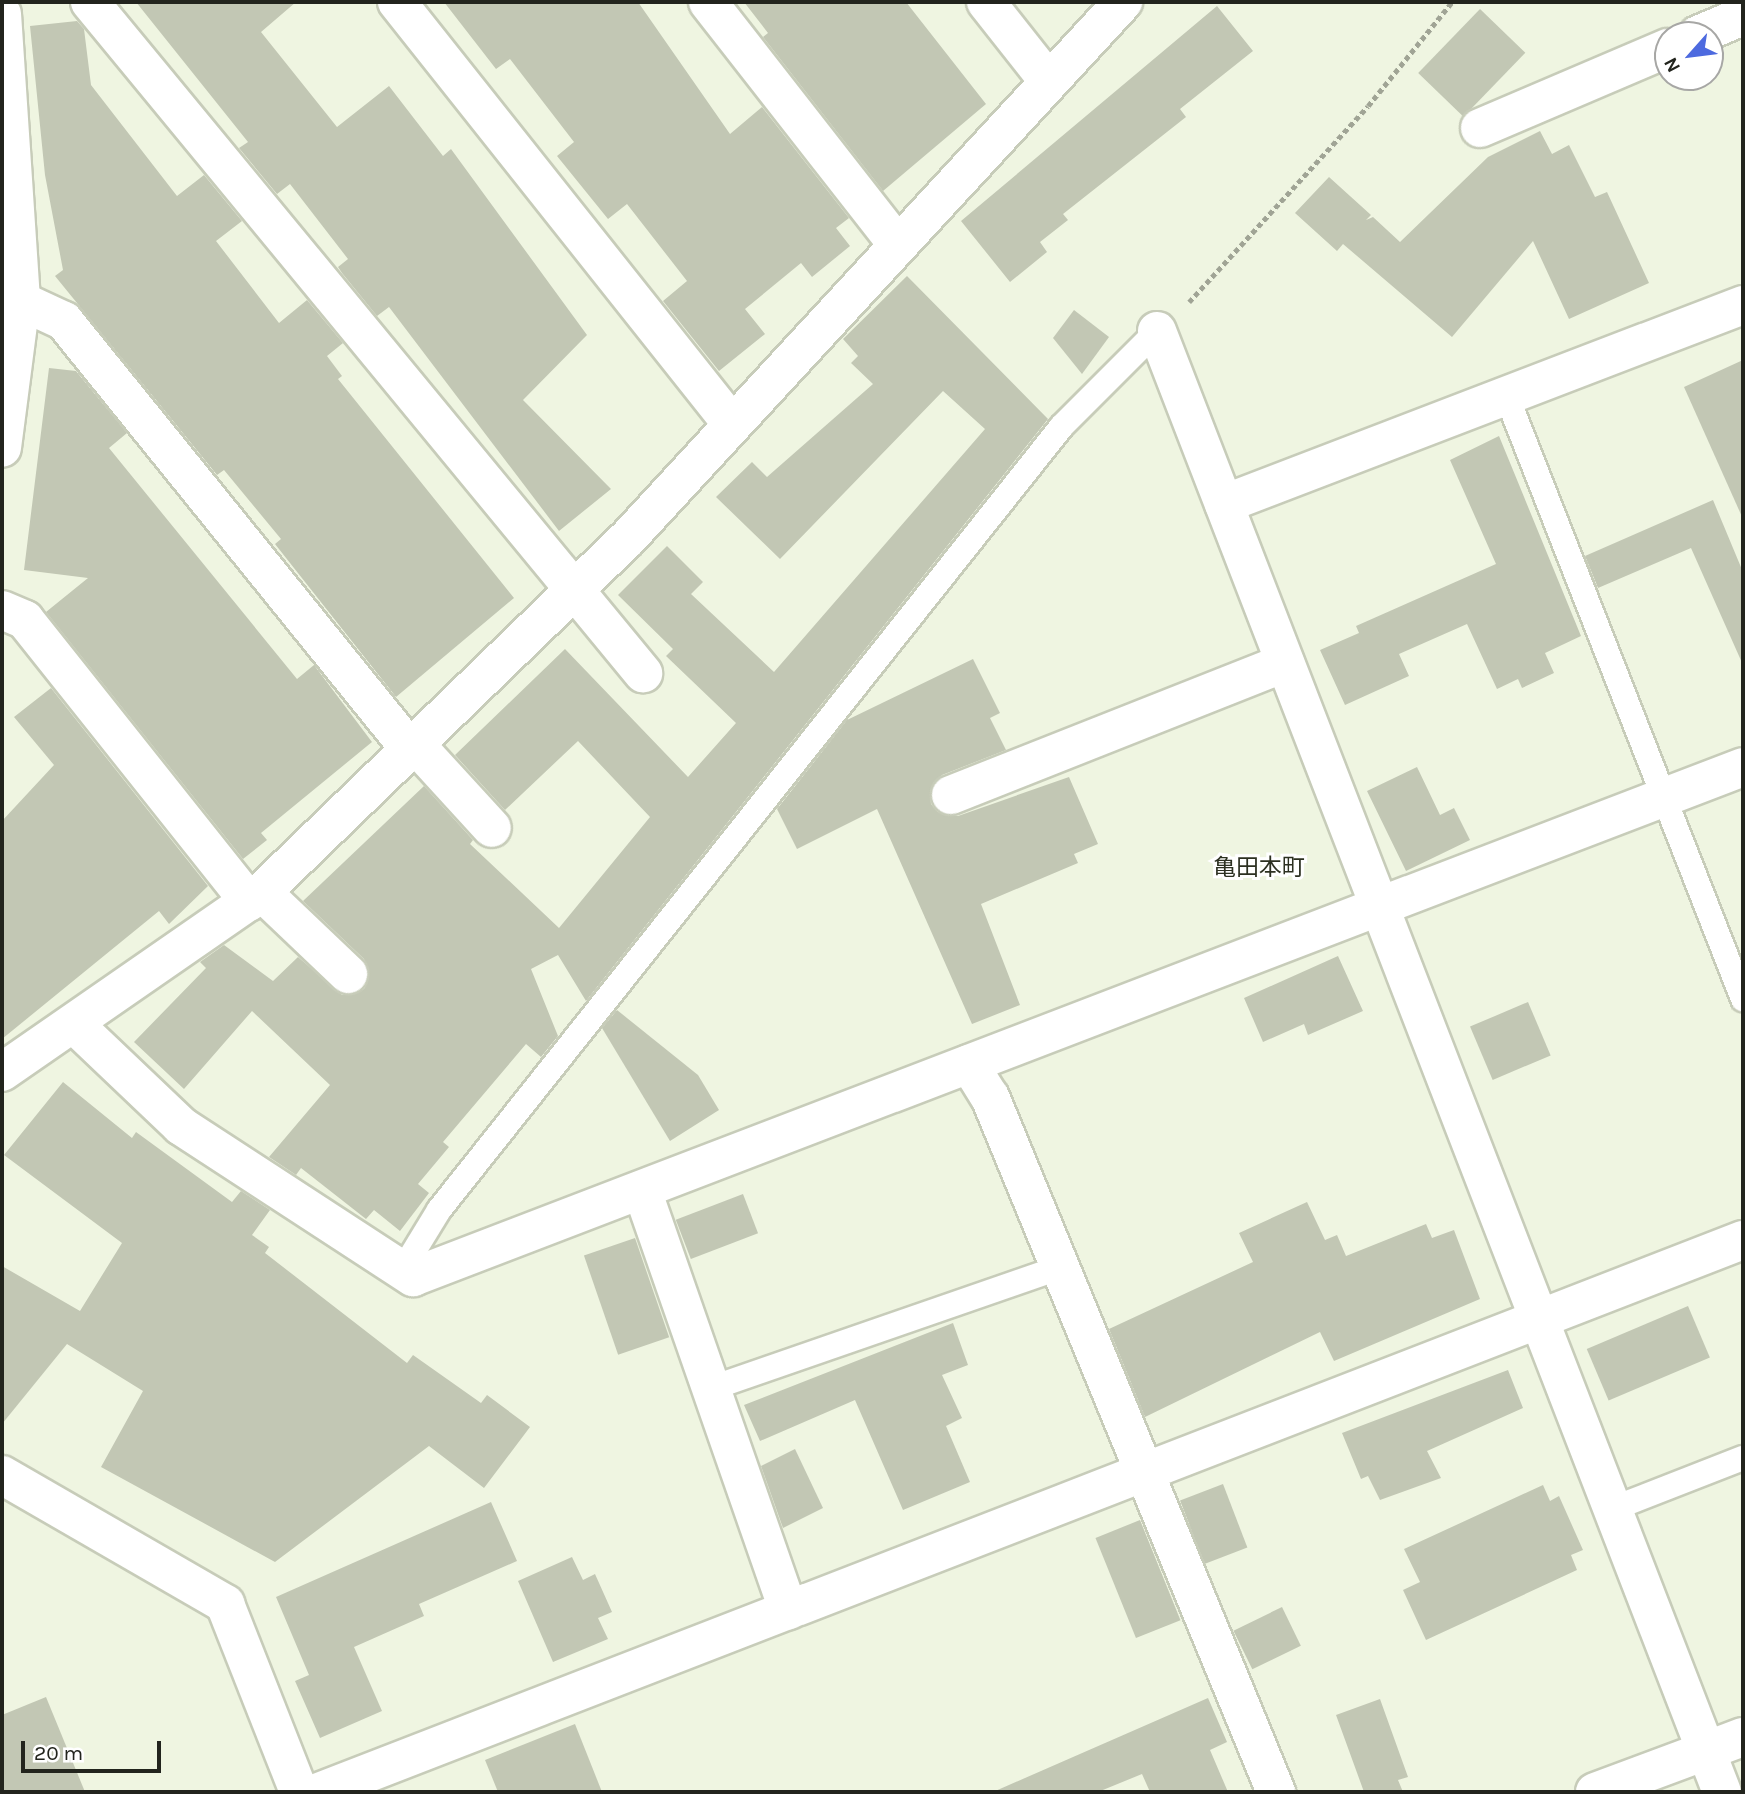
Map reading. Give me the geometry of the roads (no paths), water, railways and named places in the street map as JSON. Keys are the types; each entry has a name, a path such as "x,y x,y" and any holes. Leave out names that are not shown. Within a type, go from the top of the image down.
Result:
{"street":[{"path":"90,2 571,593 643,673"},
{"path":"397,2 732,424"},
{"path":"708,2 896,243"},
{"path":"986,2 1046,78"},
{"path":"2,1072 256,897 571,593 732,424 1046,78 1123,2"},
{"path":"1724,24 1743,16"},
{"path":"2,29 21,301 2,448"},
{"path":"1480,128 1654,54"},
{"path":"21,301 64,320 412,746 492,828"},
{"path":"1224,504 1743,305"},
{"path":"1157,331 1722,1792"},
{"path":"2,610 25,620 256,897 348,974"},
{"path":"951,795 1285,663"},
{"path":"74,1024 181,1126 400,1274 413,1277 1743,767"},
{"path":"969,1064 990,1097 1056,1269 1276,1792"},
{"path":"642,1190 715,1387 788,1610"},
{"path":"319,1792 1144,1475 1743,1240"},
{"path":"2,1475 225,1604 299,1792"},
{"path":"1595,1792 1743,1737"}],"lane":[{"path":"400,1274 439,1210 1062,426 1157,331"},
{"path":"1507,397 1743,999"},
{"path":"715,1387 1056,1269"},
{"path":"1612,1509 1743,1458"}],"district":[{"name":"亀田本町","path":"1259,868"}]}
